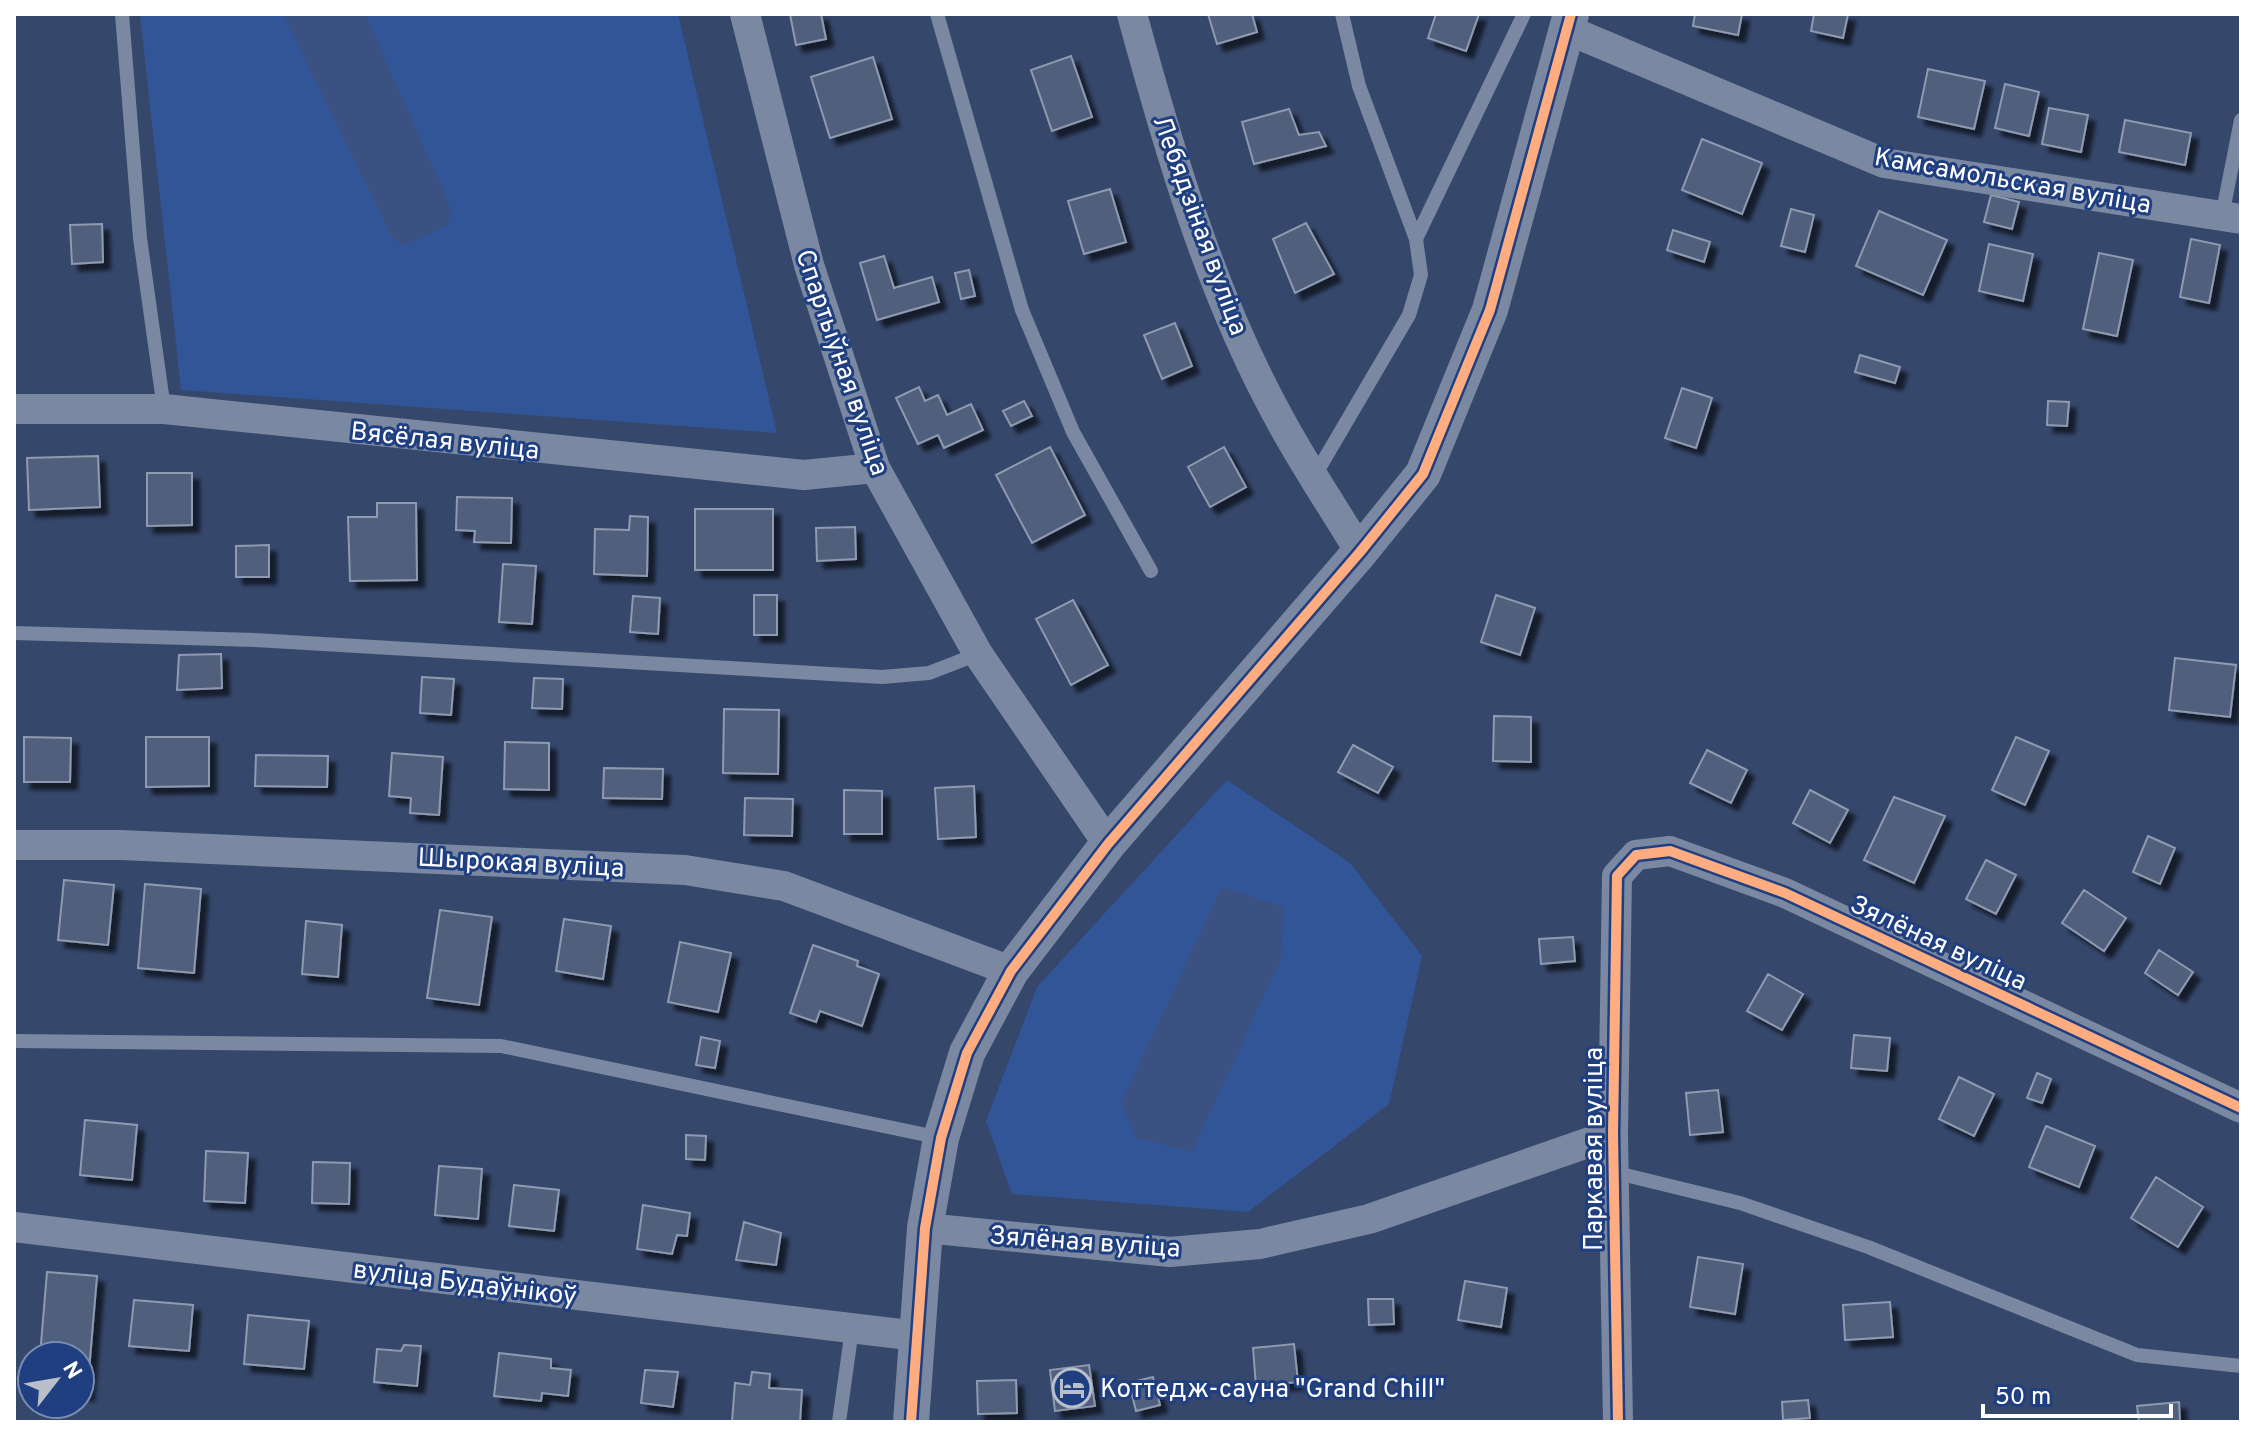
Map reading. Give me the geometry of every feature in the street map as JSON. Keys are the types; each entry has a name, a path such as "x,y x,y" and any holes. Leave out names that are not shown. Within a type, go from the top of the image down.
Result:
{"street":[{"name":"Спартыўная вуліца","path":"745,14 809,265 875,468 978,654 1070,794 1108,844"},
{"name":"Лебядзіная вуліца","path":"1132,14 1154,95 1223,300 1277,416 1360,552"},
{"name":"Камсамольская вуліца","path":"1570,22 1884,163 2232,217"},
{"path":"911,1422 925,1228 941,1138 967,1053 1011,971 1108,844 1360,552 1423,474 1490,310 1570,22"},
{"name":"Вясёлая вуліца","path":"14,409 164,409 716,469 804,475 875,468"},
{"name":"Шырокая вуліца","path":"14,845 121,845 685,870 784,886 1011,971"},
{"name":"Зялёная вуліца","path":"1617,876 1636,855 1670,851 1770,888 2241,1108"},
{"name":"Паркавая вуліца","path":"1617,876 1613,1172 1618,1422"},
{"name":"Зялёная вуліца","path":"925,1228 1170,1252 1260,1244 1369,1219 1613,1134"},
{"name":"вуліца Будаўнікоў","path":"14,1227 917,1336"}],"lane":[{"path":"122,14 140,238 164,409"},
{"path":"937,14 1022,310 1073,432 1151,571"},
{"path":"1314,477 1409,315 1421,275 1416,239 1359,86 1342,14"},
{"path":"1416,239 1524,14"},
{"path":"2232,217 2241,120"},
{"path":"14,633 255,640 882,677 929,673 978,654"},
{"path":"14,1041 501,1046 941,1138"},
{"path":"1613,1172 1740,1203 1839,1237 2137,1355 2241,1366"},
{"path":"839,1422 852,1329"}],"shaded area":[{"path":"140,14 678,14 777,433 181,390"},
{"path":"283,14 365,14 451,209 448,224 407,244 400,244 392,237"},
{"path":"1227,780 1350,863 1422,956 1389,1104 1248,1212 1012,1194 986,1121 1037,987"},
{"path":"1222,887 1283,907 1281,959 1192,1152 1136,1138 1121,1103"}],"building":[{"path":"790,14 821,14 826,39 796,45"},
{"path":"1208,14 1252,14 1257,32 1217,44"},
{"path":"1436,14 1479,14 1466,51 1428,38"},
{"path":"1695,14 1742,14 1738,35 1693,26"},
{"path":"1814,14 1848,14 1843,38 1811,31"},
{"path":"1071,56 1092,117 1052,131 1031,70"},
{"path":"873,57 892,119 830,138 811,77"},
{"path":"1928,69 1985,81 1974,129 1918,117"},
{"path":"2005,84 2039,92 2029,136 1995,128"},
{"path":"2049,108 2088,115 2081,152 2042,144"},
{"path":"1289,109 1299,135 1319,132 1326,146 1254,164 1242,122"},
{"path":"2125,120 2191,133 2185,165 2119,152"},
{"path":"1702,139 1762,163 1742,214 1682,190"},
{"path":"1110,189 1126,242 1084,254 1068,201"},
{"path":"1991,195 2019,202 2012,229 1984,222"},
{"path":"1791,209 1814,215 1805,252 1781,246"},
{"path":"1879,211 1947,240 1923,295 1856,266"},
{"path":"1306,223 1334,274 1295,293 1273,239"},
{"path":"102,224 103,262 72,264 70,225"},
{"path":"1673,230 1710,242 1704,262 1667,250"},
{"path":"2191,239 2220,245 2209,303 2180,297"},
{"path":"1989,244 2033,254 2023,301 1979,291"},
{"path":"2099,253 2133,260 2117,336 2083,329"},
{"path":"884,256 894,288 932,277 939,302 877,320 860,263"},
{"path":"969,270 975,296 961,299 955,273"},
{"path":"1175,323 1192,366 1162,379 1144,335"},
{"path":"1860,355 1900,367 1895,383 1855,372"},
{"path":"919,387 925,401 938,395 947,415 971,404 983,430 944,448 938,435 918,444 896,398"},
{"path":"1682,388 1712,398 1696,448 1665,438"},
{"path":"1024,401 1032,416 1011,426 1003,411"},
{"path":"2048,401 2069,402 2067,426 2047,425"},
{"path":"1050,447 1085,515 1032,543 996,475"},
{"path":"1224,447 1246,487 1210,507 1188,467"},
{"path":"98,456 100,507 29,510 27,458"},
{"path":"147,473 192,473 192,525 147,526"},
{"path":"457,497 512,498 511,543 474,542 475,531 456,530"},
{"path":"377,503 416,503 417,580 350,581 348,517 377,517"},
{"path":"695,509 773,509 773,570 695,570"},
{"path":"630,516 648,517 647,576 594,574 595,529 629,530"},
{"path":"855,527 856,559 817,561 816,528"},
{"path":"269,545 269,577 236,577 236,546"},
{"path":"503,564 536,566 532,624 499,622"},
{"path":"754,595 777,595 777,635 754,635"},
{"path":"1496,595 1535,608 1520,655 1481,642"},
{"path":"633,596 660,598 658,634 630,632"},
{"path":"1073,600 1108,665 1071,685 1036,619"},
{"path":"221,654 222,688 177,690 179,655"},
{"path":"2175,658 2236,665 2230,717 2169,710"},
{"path":"422,677 454,679 451,715 420,713"},
{"path":"534,678 563,679 562,709 532,708"},
{"path":"724,709 779,710 778,774 723,773"},
{"path":"1494,716 1531,717 1531,762 1493,761"},
{"path":"24,737 71,738 70,782 24,782"},
{"path":"146,737 209,737 209,786 146,787"},
{"path":"2016,737 2049,751 2025,805 1992,790"},
{"path":"505,742 549,743 549,790 504,789"},
{"path":"1353,745 1393,767 1378,793 1338,772"},
{"path":"1707,750 1747,770 1731,803 1690,783"},
{"path":"392,753 443,757 439,815 410,813 411,798 389,796"},
{"path":"256,755 328,756 327,787 255,786"},
{"path":"604,768 663,769 662,799 603,798"},
{"path":"974,786 976,837 938,839 935,788"},
{"path":"844,790 882,791 882,834 844,834"},
{"path":"1810,790 1848,810 1830,843 1793,823"},
{"path":"1894,797 1945,816 1914,883 1864,860"},
{"path":"745,798 793,799 792,836 744,835"},
{"path":"2148,836 2175,848 2160,884 2133,872"},
{"path":"1986,860 2016,875 1996,914 1966,899"},
{"path":"64,880 114,885 108,945 58,940"},
{"path":"145,884 201,889 194,973 138,968"},
{"path":"2084,890 2126,918 2104,951 2062,923"},
{"path":"440,910 492,917 479,1005 427,998"},
{"path":"564,919 611,926 603,979 556,971"},
{"path":"306,921 342,925 338,977 302,974"},
{"path":"1573,937 1575,961 1541,964 1539,939"},
{"path":"680,942 731,953 718,1012 668,1002"},
{"path":"813,945 858,961 857,966 879,974 862,1026 820,1011 816,1022 790,1013"},
{"path":"2159,950 2193,972 2178,995 2145,973"},
{"path":"1768,974 1803,994 1782,1030 1747,1011"},
{"path":"1854,1035 1890,1038 1887,1071 1851,1068"},
{"path":"701,1037 720,1041 715,1068 696,1065"},
{"path":"2037,1073 2051,1079 2042,1103 2027,1098"},
{"path":"1959,1077 1994,1094 1974,1136 1939,1119"},
{"path":"1718,1090 1723,1132 1690,1135 1686,1093"},
{"path":"85,1120 137,1125 132,1180 80,1175"},
{"path":"2046,1126 2095,1146 2079,1187 2029,1167"},
{"path":"686,1135 706,1136 705,1160 686,1159"},
{"path":"206,1151 248,1153 245,1203 204,1201"},
{"path":"313,1162 350,1163 349,1204 312,1203"},
{"path":"439,1166 482,1169 478,1219 435,1215"},
{"path":"2156,1177 2203,1207 2178,1247 2131,1218"},
{"path":"514,1185 559,1190 554,1231 509,1226"},
{"path":"643,1205 690,1213 687,1236 677,1235 672,1254 637,1249"},
{"path":"744,1222 781,1233 776,1265 736,1260"},
{"path":"1698,1257 1743,1264 1735,1314 1690,1307"},
{"path":"47,1272 97,1276 92,1340 41,1340"},
{"path":"1465,1281 1507,1288 1501,1327 1458,1320"},
{"path":"1368,1299 1393,1299 1394,1324 1369,1325"},
{"path":"134,1300 193,1305 189,1351 129,1346"},
{"path":"1890,1302 1893,1337 1845,1340 1843,1305"},
{"path":"248,1315 309,1321 304,1369 244,1364"},
{"path":"1294,1344 1298,1382 1256,1386 1253,1348"},
{"path":"404,1345 421,1346 417,1386 374,1382 377,1349 401,1351"},
{"path":"499,1353 551,1359 551,1368 571,1370 568,1396 542,1393 541,1401 494,1396"},
{"name":"Коттедж-сауна \"Grand Chill\"","path":"1089,1365 1095,1406 1055,1411 1050,1370"},
{"path":"645,1370 678,1372 673,1407 641,1403"},
{"path":"752,1372 770,1374 769,1388 802,1390 800,1422 732,1422 735,1383 750,1385"},
{"path":"1153,1377 1160,1405 1136,1411 1129,1383"},
{"path":"1016,1380 1017,1413 978,1414 977,1381"},
{"path":"1808,1400 1810,1418 1783,1420 1782,1402"},
{"path":"2179,1402 2180,1422 2139,1422 2137,1406"}],"cycle path":[{"path":"911,1422 925,1228 941,1138 967,1053 1011,971 1108,844 1360,552 1423,474 1490,310 1571,14"},
{"path":"1618,1422 1613,1134 1617,876 1636,855 1670,851 1785,893 2241,1108"}],"place":[{"name":"Коттедж-сауна \"Grand Chill\"","path":"1072,1388"}]}
